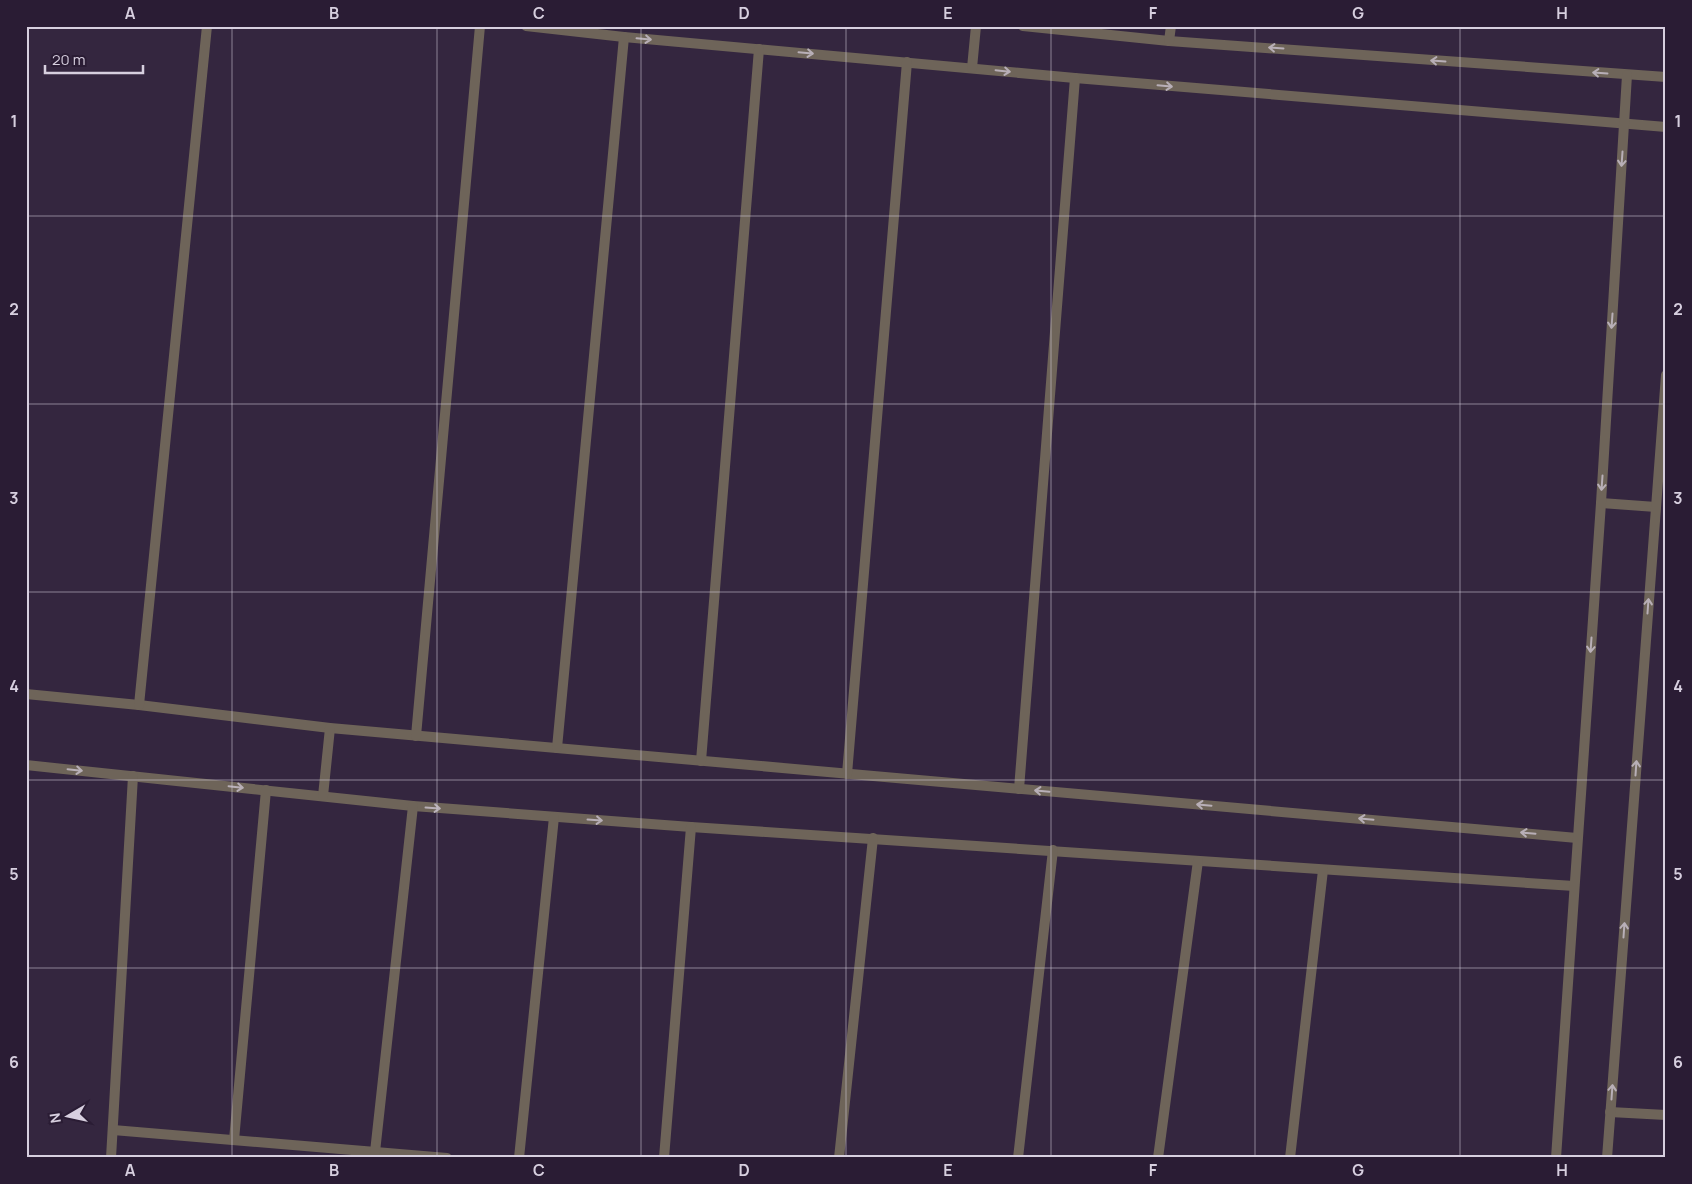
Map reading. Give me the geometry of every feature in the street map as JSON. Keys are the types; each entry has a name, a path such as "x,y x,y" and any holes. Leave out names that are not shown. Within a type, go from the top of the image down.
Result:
{"street":[{"path":"139,704 207,26"},
{"path":"416,736 480,26"},
{"path":"526,26 624,37 1075,78 1666,127"},
{"path":"972,68 976,26"},
{"path":"1023,26 1170,40 1666,77"},
{"path":"1170,40 1171,26"},
{"path":"557,748 624,37"},
{"path":"701,761 759,49"},
{"path":"847,774 907,62"},
{"path":"1556,1158 1601,503 1627,75"},
{"path":"1019,789 1075,78"},
{"path":"1607,1158 1666,375"},
{"path":"1601,503 1656,507"},
{"path":"26,694 139,704 330,728 416,736 1577,838"},
{"path":"323,796 330,728"},
{"path":"26,765 413,806 691,827 1574,886"},
{"path":"111,1158 133,776"},
{"path":"234,1140 266,790"},
{"path":"375,1152 413,806"},
{"path":"519,1158 554,817"},
{"path":"664,1158 691,827"},
{"path":"839,1158 873,838"},
{"path":"1018,1158 1053,850"},
{"path":"1158,1158 1198,861"},
{"path":"1290,1158 1323,870"},
{"path":"1610,1112 1666,1115"},
{"path":"112,1130 234,1140 323,1153 375,1152 447,1158"}]}
